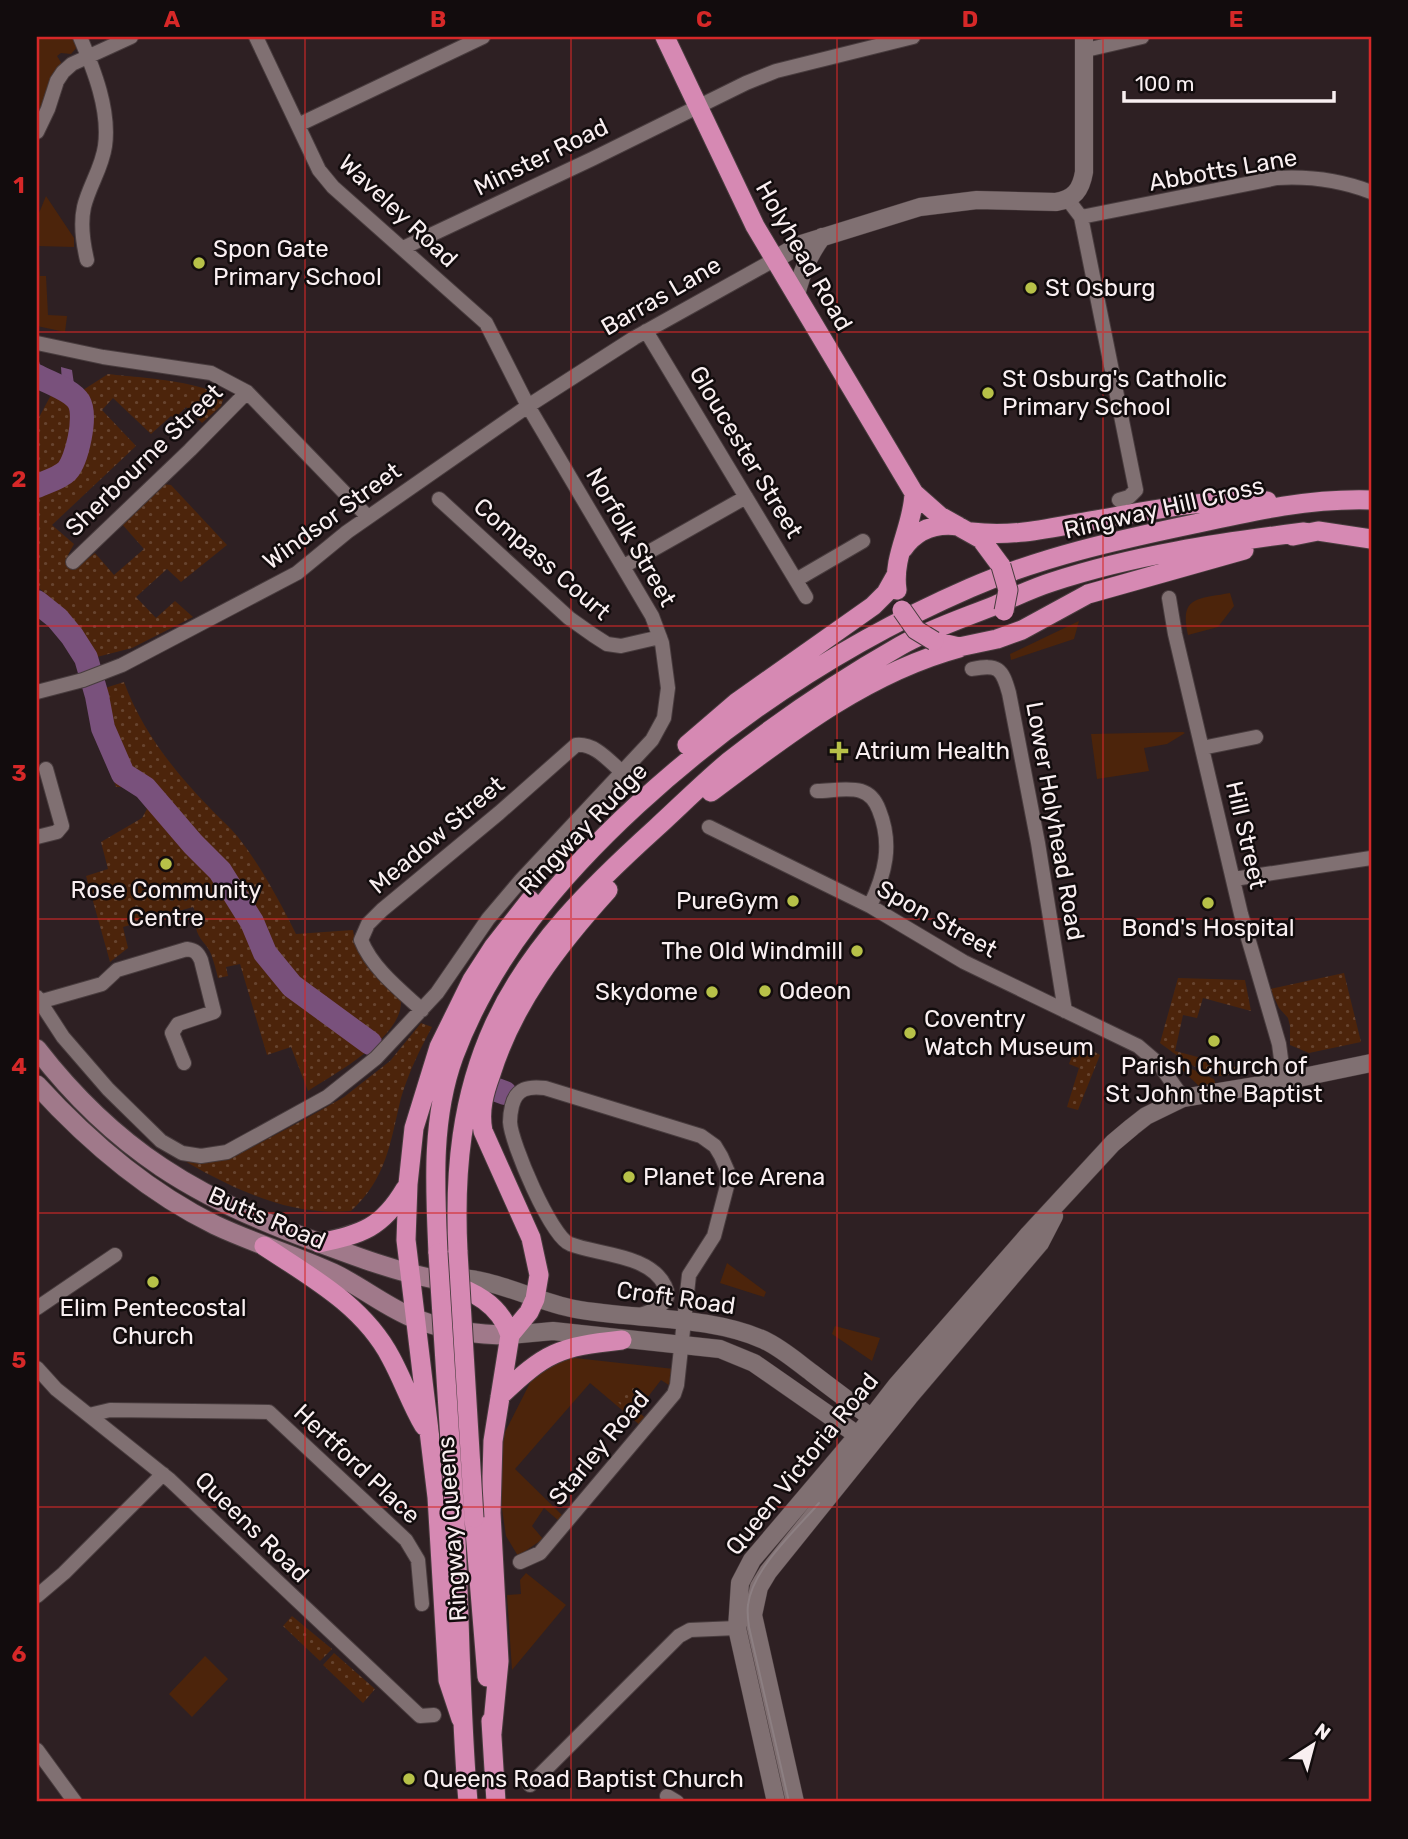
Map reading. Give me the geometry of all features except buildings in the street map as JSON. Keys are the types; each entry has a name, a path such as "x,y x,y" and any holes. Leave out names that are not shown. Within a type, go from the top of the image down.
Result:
{"highway":[{"name":"Holyhead Road","path":"665,37 755,226 914,493 940,516 964,529"},
{"path":"617,824 630,802 710,724 881,599 895,577 912,516 914,493"},
{"name":"Ringway Hill Cross","path":"973,587 1039,563 1238,500 1301,503 1365,499"},
{"path":"900,553 907,542 925,530 946,524 997,535 1196,514"},
{"name":"Ringway Hill Cross","path":"967,617 1050,582 1124,561 1204,553 1311,532 1371,528"},
{"path":"895,577 902,610 916,630 934,641 950,646 971,645 992,631 1004,611 1008,590 1001,566 988,547 964,529"},
{"path":"1311,532 1371,539"},
{"path":"660,824 680,816 783,738 827,709 892,672 938,654 1022,630 1088,594 1204,553"},
{"name":"Ringway Rudge","path":"448,1252 435,1200 438,1126 444,1092 453,1059 483,992 531,918 617,824 704,748 794,681 873,635 973,587"},
{"name":"Ringway Rudge","path":"448,1252 469,1093 477,1066 503,1006 536,954 580,901 631,850 725,765 766,733 902,645 967,617"},
{"path":"492,1732 499,1661 491,1487 493,1441 510,1335 536,1299 539,1275 531,1238 483,1131 483,1099 512,1019 535,980 621,875 631,850"},
{"path":"461,1719 448,1680 439,1520 406,1240 414,1128 439,1047 472,980 494,946 536,893 557,871 587,854"},
{"path":"319,1243 355,1236 373,1227 395,1206 408,1184"},
{"path":"264,1246 340,1297 367,1323 391,1357 430,1435"},
{"name":"Ringway Queens","path":"448,1252 465,1518 492,1732 496,1801"},
{"path":"434,1279 468,1289 482,1297 504,1321 510,1335"},
{"path":"500,1396 529,1368 557,1351 575,1345 622,1340"},
{"name":"Ringway Queens","path":"465,1518 461,1719 468,1802"},
{"path":"455,1802 463,1743"}],"main road":[{"name":"Butts Road","path":"37,1048 97,1116 155,1164 213,1199 245,1214 374,1263 434,1279"},
{"name":"Butts Road","path":"37,1085 90,1140 119,1165 167,1199 215,1224 354,1283 415,1319 466,1332 510,1335"}],"street":[{"path":"80,37 89,57 102,103 106,143 84,207 83,236 88,260"},
{"path":"39,123 57,81 72,64 131,37"},
{"name":"Waveley Road","path":"256,37 319,170 333,187 486,323 527,406"},
{"path":"298,125 483,37"},
{"name":"Minster Road","path":"403,248 746,83 776,71 913,37"},
{"path":"1119,500 1129,497 1136,489 1082,217 1073,196 1084,172 1085,43 1142,37"},
{"name":"Abbotts Lane","path":"1082,217 1277,178 1305,177 1345,182 1371,192"},
{"name":"Barras Lane","path":"527,406 646,331 801,244 920,207 977,200 1056,202 1073,196"},
{"path":"796,295 802,270 822,237"},
{"name":"Gloucester Street","path":"646,331 806,597"},
{"path":"41,344 103,357 211,373 247,392 368,517"},
{"name":"Sherbourne Street","path":"73,562 247,392"},
{"name":"Windsor Street","path":"37,692 83,680 167,643 297,573 368,517 527,406"},
{"name":"Norfolk Street","path":"527,406 624,566 652,616 660,637 667,666 668,688 664,718 652,740 623,773"},
{"path":"624,566 746,497"},
{"name":"Compass Court","path":"439,499 569,618 607,644 621,646 660,637"},
{"path":"796,580 863,541"},
{"name":"Hill Street","path":"1169,598 1254,961 1279,1044 1284,1081"},
{"name":"Lower Holyhead Road","path":"972,669 995,667 1002,673 1009,693 1034,818 1065,1011"},
{"path":"1202,748 1256,737"},
{"name":"Meadow Street","path":"422,1010 391,981 366,951 361,940 368,925 382,910 576,745 595,749 623,773"},
{"path":"37,837 57,832 62,826 46,769"},
{"path":"184,1063 172,1033 178,1024 214,1012 201,960 198,953 192,950 187,949 132,964 117,970 102,984 38,999 63,1037 135,1118 161,1141 182,1153 201,1156 227,1152 327,1097 376,1058 437,993 488,919 521,880 623,773"},
{"path":"817,792 861,791 876,802 886,830 887,850 882,880 870,906"},
{"name":"Spon Street","path":"709,827 870,906 964,962 1144,1049 1183,1098"},
{"path":"1234,879 1371,858"},
{"name":"Queen Victoria Road","path":"746,1627 737,1597 745,1571 865,1441 1035,1238 1061,1200 1112,1143 1146,1116 1183,1098 1371,1063"},
{"name":"Starley Road","path":"520,1562 540,1553 674,1394 689,1275 714,1236 724,1202 728,1172 715,1146 701,1136 545,1088 524,1089 517,1094 512,1104 510,1122 514,1139 537,1198 560,1238 569,1244 628,1258 657,1275 666,1287 668,1296 664,1303 638,1316"},
{"path":"37,1308 115,1255"},
{"name":"Croft Road","path":"434,1279 458,1277 484,1281 576,1310 746,1332 766,1340 878,1423"},
{"name":"Croft Road","path":"510,1335 553,1331 720,1349 737,1354 774,1375 865,1441"},
{"name":"Queens Road","path":"37,1368 57,1389 163,1474 420,1716 434,1715"},
{"name":"Hertford Place","path":"89,1415 110,1410 269,1412 406,1540 418,1560 422,1604"},
{"path":"37,1596 64,1573 163,1474"},
{"path":"746,1627 774,1701 795,1802"},
{"path":"746,1627 755,1705 776,1802"},
{"path":"530,1785 679,1636 690,1630 746,1627"},
{"path":"755,1705 774,1701"},
{"path":"37,1750 75,1802"}],"shaded area":[{"path":"37,37 75,37 78,46 71,54 61,53 57,56 62,64 42,107 37,109"},
{"path":"46,196 74,238 74,247 38,246 40,276 46,276 48,315 67,316 65,332 37,326 37,218"},
{"path":"37,343 40,364 49,375 62,383 61,367 72,370 75,391 85,402 87,417 76,418 73,402 37,381"},
{"path":"108,374 188,384 204,388 223,400 221,406 202,423 186,407 151,434 113,398 102,410 136,446 52,525 74,544 68,555 80,565 95,553 114,575 144,549 121,523 163,484 171,485 227,545 181,582 167,569 136,597 156,618 175,601 193,617 132,648 93,658 68,616 37,586 37,421 51,395 70,386 80,392"},
{"path":"1230,593 1234,606 1218,627 1188,635 1186,613 1189,606 1200,599"},
{"path":"1079,621 1074,639 1011,660 1010,654"},
{"path":"124,682 139,716 159,748 182,778 247,849 270,884 296,934 353,930 364,960 401,1001 399,1015 379,1041 349,1065 308,1091 291,1047 267,1055 240,964 226,967 228,976 218,978 211,954 197,932 196,928 203,926 198,911 193,907 123,927 128,948 110,962 86,876 108,869 101,842 142,818 147,809 136,792 116,787 86,694"},
{"path":"1185,733 1167,744 1144,748 1149,771 1097,779 1091,734"},
{"path":"1344,973 1361,1042 1309,1053 1290,1045 1288,1018 1279,1008 1270,989"},
{"path":"1178,978 1245,980 1251,1011 1203,998 1197,1018 1183,1015 1175,1051 1243,1069 1227,1075 1214,1075 1189,1063 1160,1043"},
{"path":"421,1023 432,1027 404,1089 380,1173 363,1199 351,1211 328,1212 282,1204 238,1189 176,1156 201,1162 230,1159 307,1118 344,1097 390,1061"},
{"path":"1077,1042 1100,1055 1078,1110 1067,1107 1079,1068 1069,1064"},
{"path":"1183,1065 1214,1079 1217,1089 1199,1086 1179,1067"},
{"path":"727,1263 766,1292 764,1297 720,1283"},
{"path":"835,1326 880,1338 872,1361 832,1334"},
{"path":"566,1357 674,1369 672,1387 661,1380 637,1411 647,1419 641,1426 590,1383 515,1469 564,1517 560,1522 544,1508 532,1526 543,1539 518,1556 506,1536 499,1489 503,1436 534,1375"},
{"path":"635,1383 645,1387 626,1409 614,1399 626,1385"},
{"path":"526,1573 566,1605 512,1670 507,1595 521,1594 520,1580"},
{"path":"292,1616 332,1649 320,1661 283,1626"},
{"path":"334,1653 375,1689 363,1703 323,1665"},
{"path":"205,1656 228,1679 192,1717 169,1694"}],"waterway":[{"path":"37,376 76,398 82,417 80,438 71,465 61,476 37,486"},
{"path":"37,602 57,618 86,658 103,728 123,774 145,788 220,871 252,922 265,953 292,986 370,1043"},
{"path":"497,1090 505,1093"}],"tram line":[{"path":"789,1802 749,1627 748,1608 751,1591 766,1564 819,1503"}],"place":[{"name":"Spon Gate Primary School","path":"199,263"},
{"name":"St Osburg","path":"1031,288"},
{"name":"St Osburg's Catholic Primary School","path":"988,393"},
{"name":"Atrium Health","path":"839,751"},
{"name":"Rose Community Centre","path":"166,864"},
{"name":"PureGym","path":"793,901"},
{"name":"Bond's Hospital","path":"1208,903"},
{"name":"The Old Windmill","path":"857,951"},
{"name":"Odeon","path":"765,991"},
{"name":"Skydome","path":"712,992"},
{"name":"Coventry Watch Museum","path":"910,1033"},
{"name":"Parish Church of St John the Baptist","path":"1214,1041"},
{"name":"Planet Ice Arena","path":"629,1177"},
{"name":"Elim Pentecostal Church","path":"153,1282"},
{"name":"Queens Road Baptist Church","path":"409,1779"}]}
